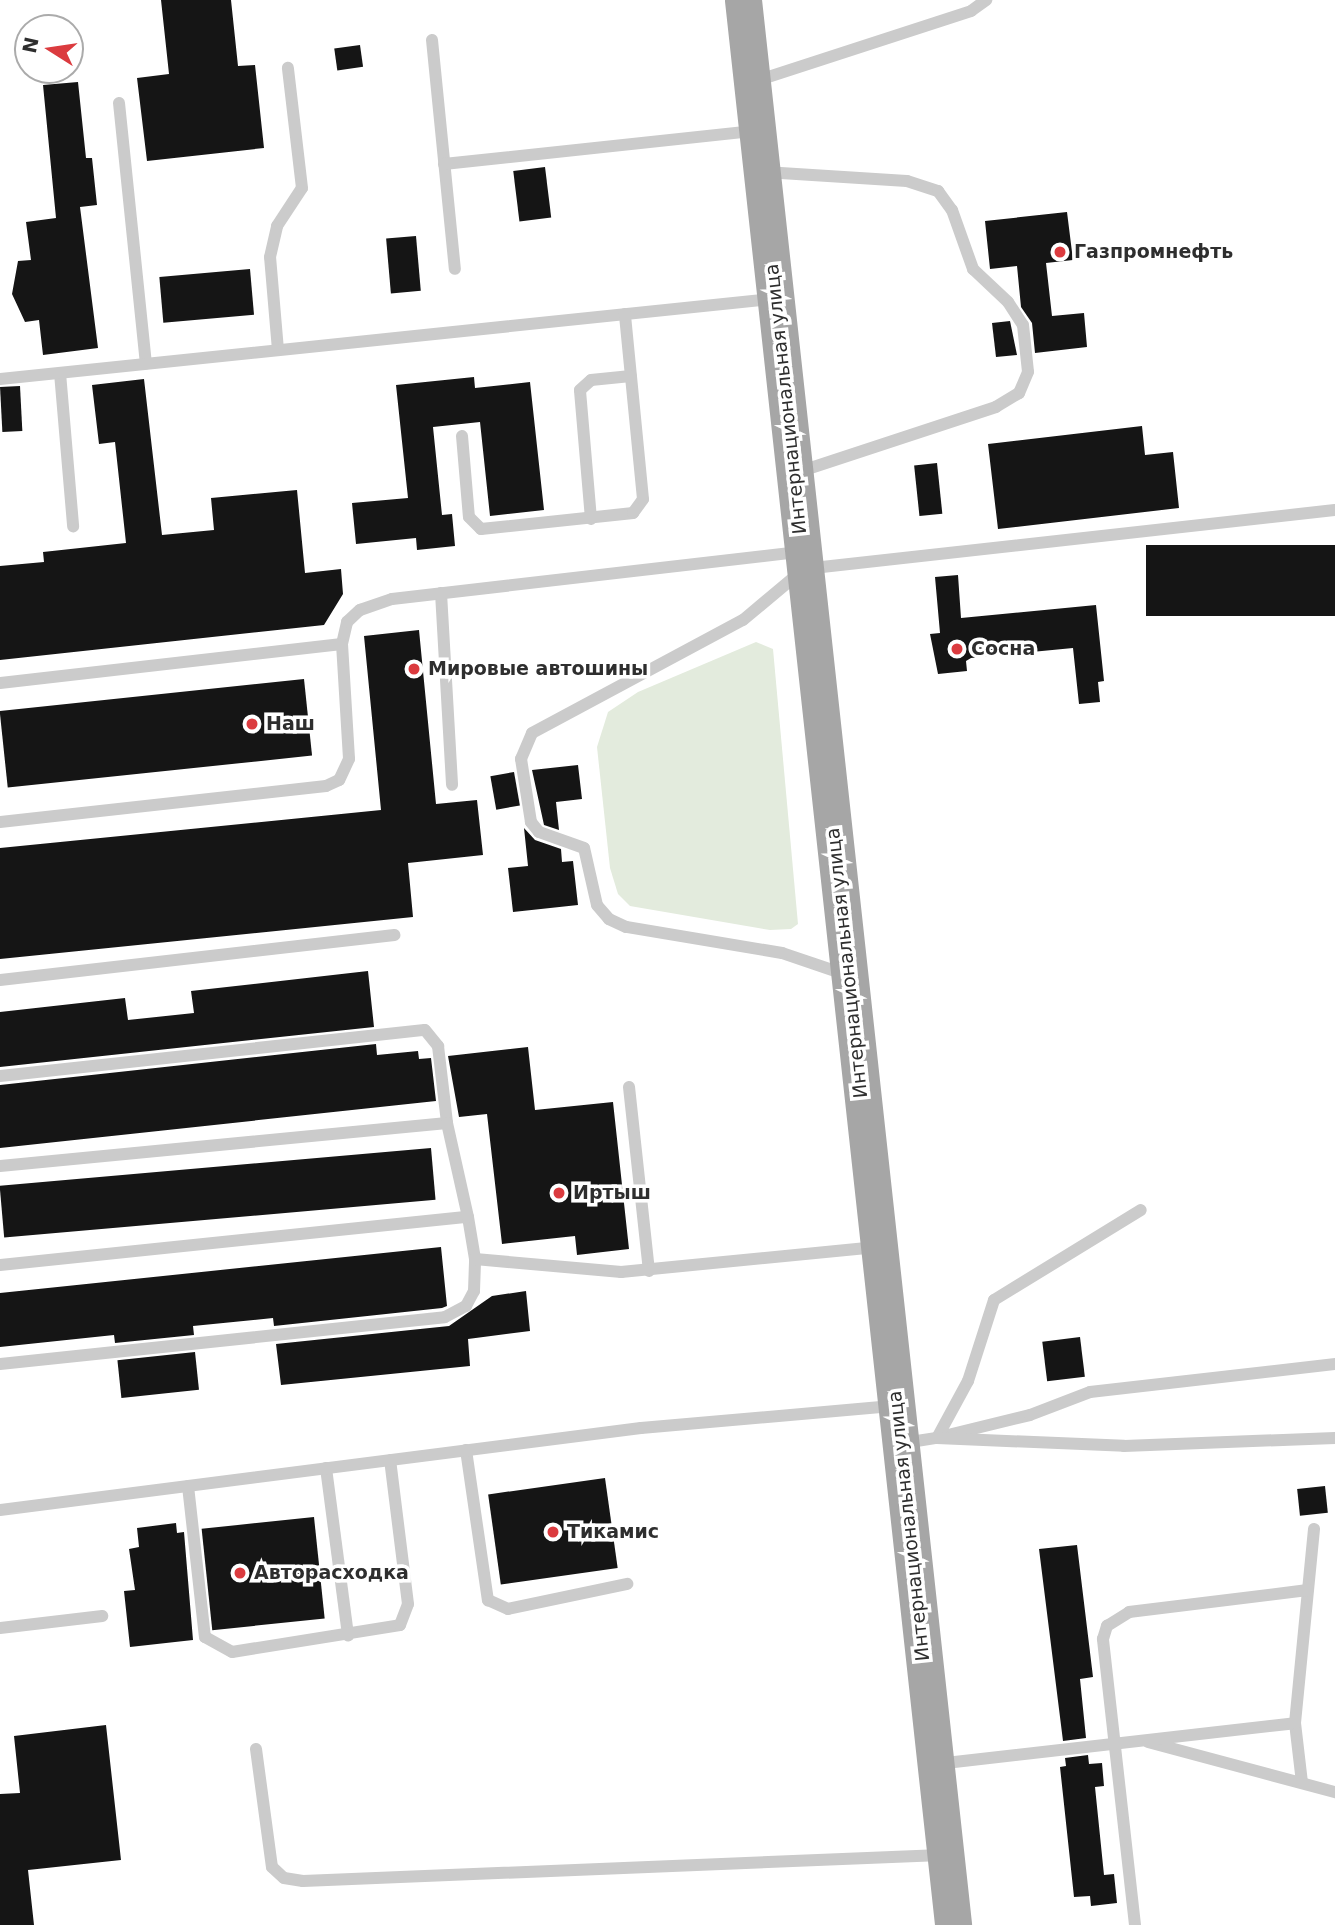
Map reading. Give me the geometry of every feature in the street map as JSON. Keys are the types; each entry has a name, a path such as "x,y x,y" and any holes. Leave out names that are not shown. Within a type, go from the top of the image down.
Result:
{"main road":[{"name":"Интернациональная улица","path":"743,0 953,1925"}],"lane":[{"path":"752,82 971,11 986,0"},
{"path":"432,40 456,269"},
{"path":"278,350 270,257 277,226 302,188 288,68"},
{"path":"119,103 146,364"},
{"path":"444,164 757,130"},
{"path":"762,171 907,181 938,191 952,210 973,269 1008,302 1023,325 1028,372 1019,393 996,407 794,474"},
{"path":"0,379 775,299"},
{"path":"461,436 473,524 491,530 633,513 643,499 625,314"},
{"path":"60,373 73,526"},
{"path":"592,519 580,390 590,380 631,376"},
{"path":"0,822 326,786 339,780 349,759 341,644 347,622 372,603 441,593 1335,510"},
{"path":"803,561 743,620 542,724 525,744 522,760 531,822 539,832 584,848 597,905 608,919 626,927 782,953 848,975"},
{"path":"441,593 452,785"},
{"path":"0,683 341,644"},
{"path":"0,980 394,935"},
{"path":"0,1076 425,1030 438,1046 447,1123 475,1259 474,1290 466,1306 445,1317 0,1364"},
{"path":"629,1087 649,1270"},
{"path":"0,1166 447,1123"},
{"path":"937,1438 968,1381 994,1300 1141,1210"},
{"path":"0,1265 468,1217"},
{"path":"475,1259 579,1271 649,1270 877,1247"},
{"path":"900,1443 937,1438 1030,1415 1090,1392 1335,1364"},
{"path":"0,1510 641,1428 896,1405"},
{"path":"937,1438 1124,1446 1335,1438"},
{"path":"466,1450 488,1600 508,1609 627,1584"},
{"path":"188,1486 205,1637 212,1644 232,1652 389,1630 405,1617 408,1604 390,1460"},
{"path":"326,1468 348,1636"},
{"path":"1301,1783 1296,1723 1314,1529"},
{"path":"1135,1925 1103,1639 1117,1616 1308,1590"},
{"path":"0,1628 102,1616"},
{"path":"935,1764 1296,1723"},
{"path":"1141,1740 1335,1792"},
{"path":"256,1749 272,1867 284,1878 303,1881 945,1855"}],"shaded area":[{"path":"756,642 773,649 798,924 791,929 770,930 630,906 618,894 610,868 597,747 608,712 638,692"}],"building":[{"path":"161,0 231,0 238,66 255,65 264,148 147,161 137,78 169,74"},
{"path":"360,45 363,67 337,70 334,49"},
{"path":"78,84 86,158 92,158 97,205 80,207 98,348 43,355 39,320 25,322 12,294 18,261 31,260 26,222 56,218 43,85"},
{"path":"545,167 551,218 519,222 513,171"},
{"path":"1067,212 1073,260 1046,263 1052,316 1084,313 1087,347 1035,353 1032,323 1021,307 1017,266 990,269 985,221"},
{"path":"416,236 421,291 391,293 386,239"},
{"path":"250,269 254,315 163,323 159,277"},
{"path":"1010,321 1017,355 996,357 992,323"},
{"path":"474,377 475,388 530,382 544,510 490,516 480,422 433,427 442,515 452,514 455,546 417,550 416,538 356,544 352,503 408,498 396,385"},
{"path":"144,379 162,535 214,530 211,498 297,490 305,573 341,569 343,594 324,625 0,660 0,566 44,562 43,552 126,543 115,442 99,444 92,385"},
{"path":"20,386 22,431 2,432 0,387"},
{"path":"1142,426 1145,455 1173,452 1179,508 998,529 988,444"},
{"path":"937,463 942,514 919,516 914,465"},
{"path":"1146,545 1335,545 1335,616 1146,616"},
{"path":"958,575 961,618 1096,605 1104,681 1098,682 1100,702 1079,704 1073,648 971,658 966,661 967,671 938,674 930,634 940,633 935,577"},
{"path":"419,630 436,804 477,800 483,855 408,863 413,917 0,959 0,848 381,810 364,636"},
{"path":"304,679 312,756 8,788 0,711"},
{"path":"578,765 582,799 556,802 559,830 544,825 532,770"},
{"path":"514,772 520,805 496,810 490,776"},
{"path":"524,828 535,840 561,849 562,862 573,861 578,905 513,912 508,868 528,866"},
{"path":"368,971 374,1027 0,1067 0,1012 125,998 128,1020 194,1013 191,991"},
{"path":"376,1044 377,1055 418,1051 419,1059 431,1058 436,1101 0,1148 0,1085"},
{"name":"Иртыш","path":"528,1047 535,1110 613,1102 629,1249 577,1255 575,1236 502,1244 487,1114 459,1117 448,1056"},
{"path":"431,1148 436,1200 4,1238 0,1186"},
{"path":"441,1247 447,1306 442,1308 274,1326 273,1318 193,1326 194,1335 115,1343 114,1335 0,1347 0,1293"},
{"path":"526,1291 530,1331 468,1339 470,1366 281,1385 276,1344 449,1326 492,1296"},
{"path":"1080,1337 1085,1377 1047,1381 1042,1342"},
{"path":"195,1352 199,1390 121,1398 117,1360"},
{"path":"605,1478 618,1568 501,1585 488,1494"},
{"path":"1325,1486 1328,1513 1300,1516 1297,1489"},
{"path":"314,1517 325,1618 212,1630 202,1529"},
{"path":"176,1523 177,1533 184,1532 193,1640 130,1647 124,1591 135,1590 129,1549 139,1547 137,1528"},
{"path":"1077,1545 1093,1677 1080,1679 1086,1738 1063,1741 1039,1549"},
{"path":"106,1725 121,1860 28,1870 34,1925 0,1925 0,1794 20,1793 14,1736"},
{"path":"1088,1755 1089,1764 1102,1763 1104,1786 1095,1787 1104,1875 1114,1874 1117,1903 1091,1906 1090,1896 1074,1897 1060,1767 1066,1766 1065,1758"}],"place":[{"name":"Газпромнефть","path":"1060,252"},
{"name":"Сосна","path":"957,649"},
{"name":"Мировые автошины","path":"414,669"},
{"name":"Наш","path":"252,724"},
{"name":"Иртыш","path":"559,1193"},
{"name":"Тикамис","path":"553,1532"},
{"name":"Авторасходка","path":"240,1573"}]}
